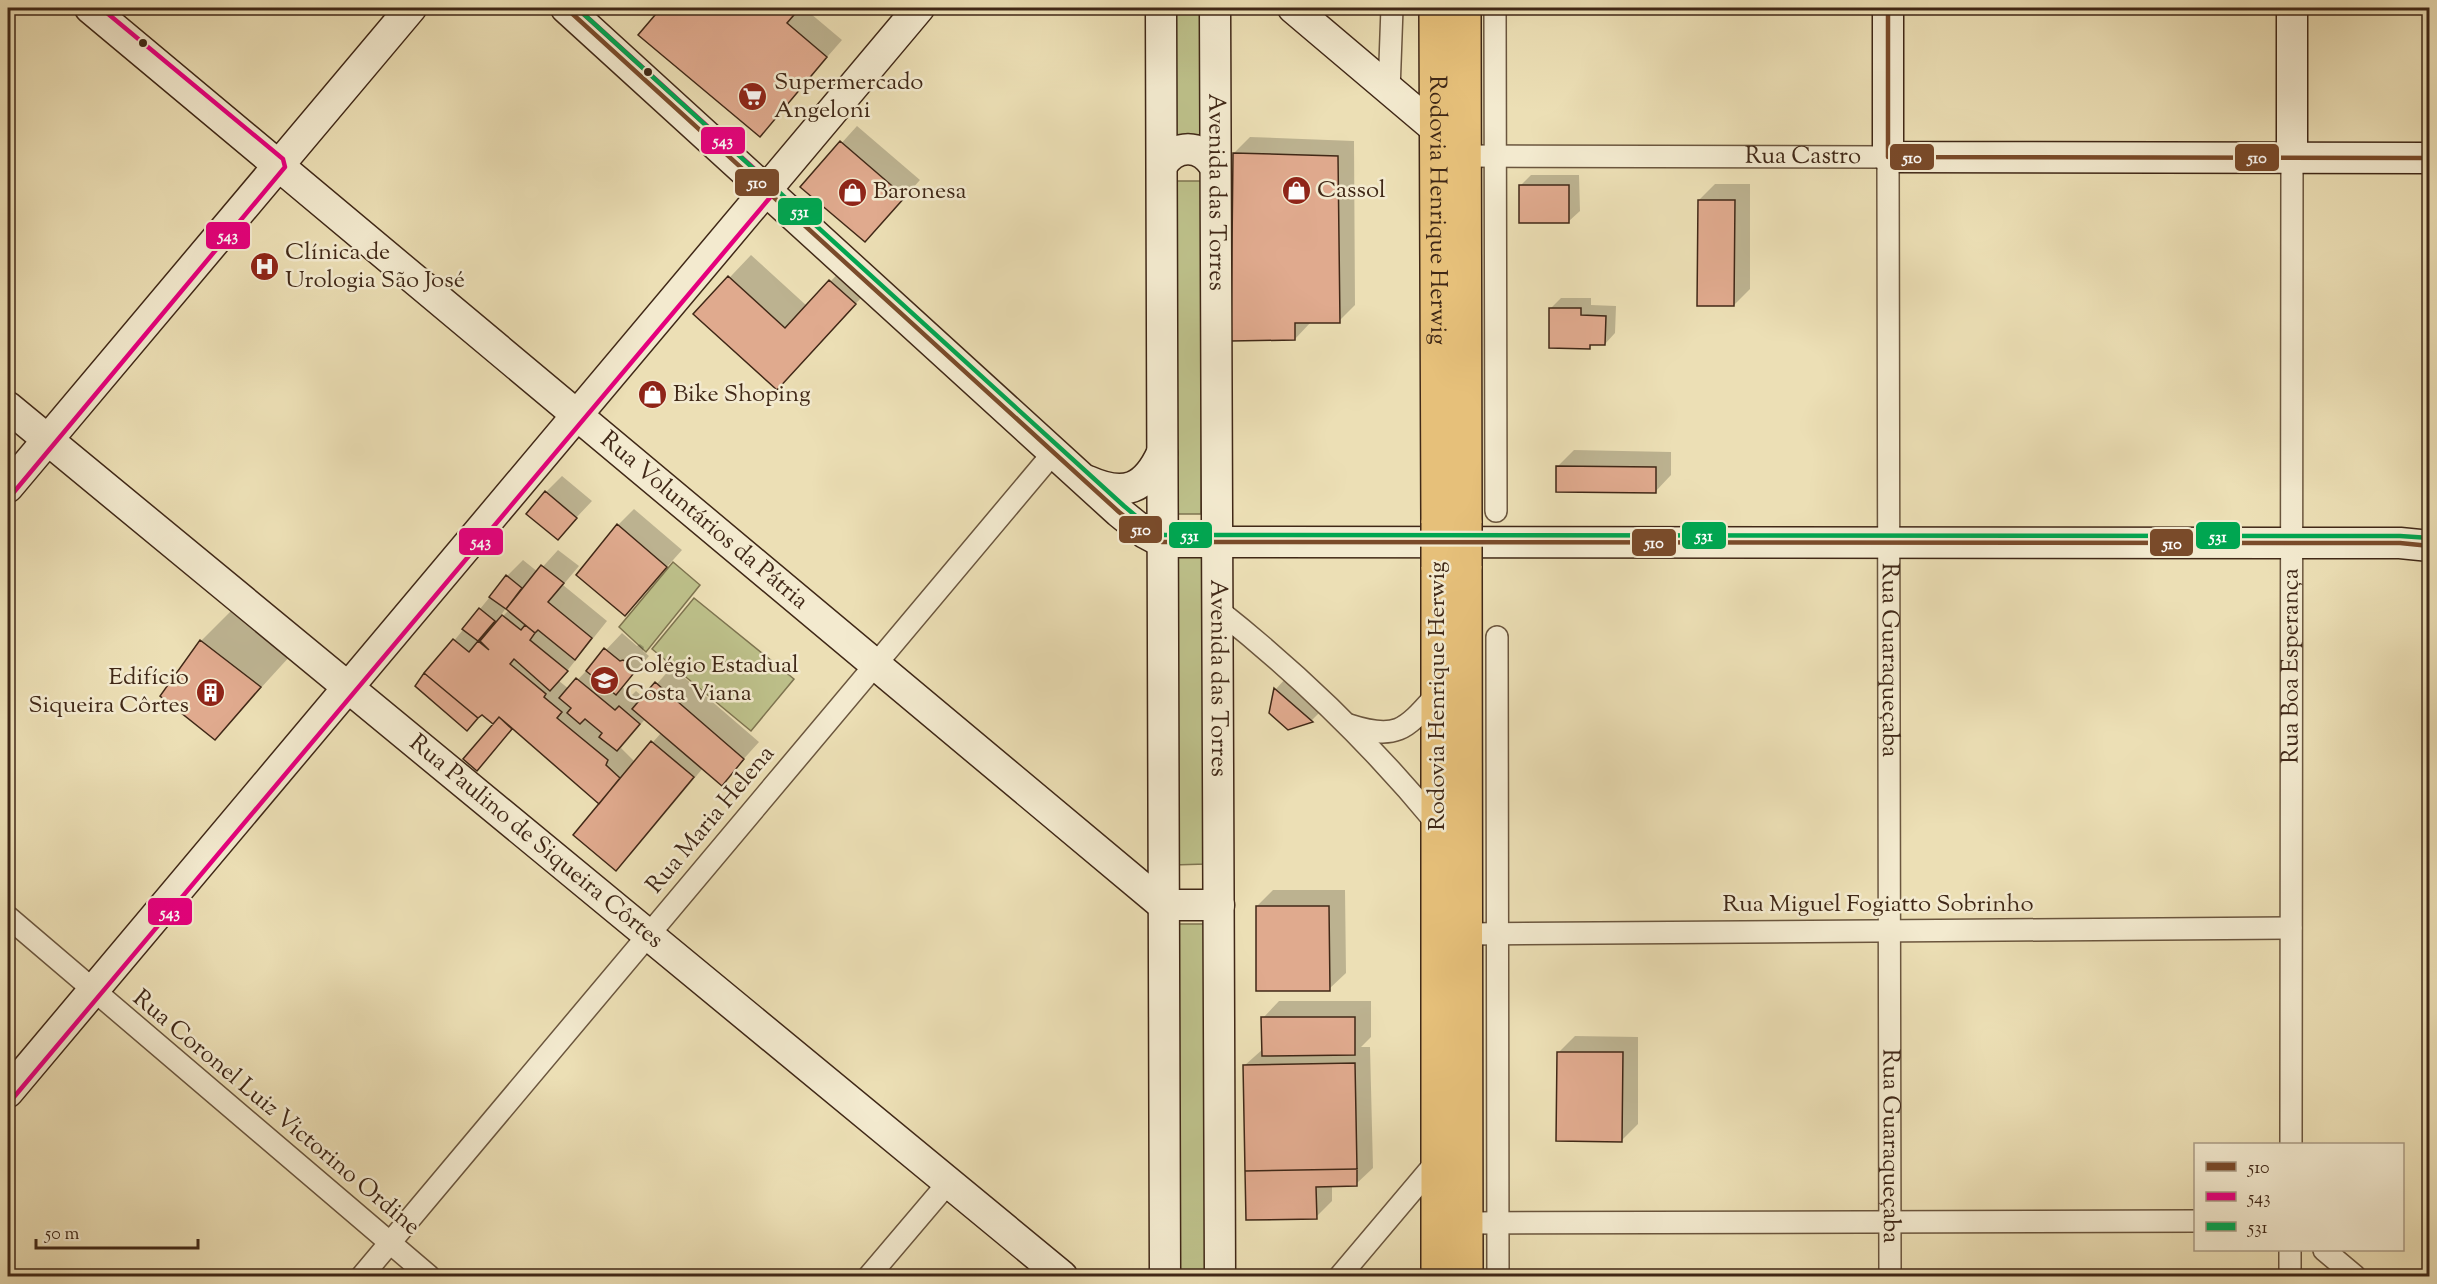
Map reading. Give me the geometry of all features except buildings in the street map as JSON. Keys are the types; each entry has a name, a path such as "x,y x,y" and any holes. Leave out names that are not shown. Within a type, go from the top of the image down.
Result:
{"highway":[{"name":"Rodovia Henrique Herwig","path":"1436,8 1436,129 1451,567 1481,934 1482,1223 1466,1276"},
{"name":"Rodovia Henrique Herwig","path":"1451,523 1480,156 1464,8"},
{"name":"Rodovia Henrique Herwig","path":"1438,1276 1438,693 1451,567"}],"main road":[{"name":"Rua Voluntários da Pátria","path":"90,8 1163,905"},
{"path":"8,487 411,8"},
{"path":"566,8 1131,522 1162,542 2400,543 2430,546"},
{"path":"8,1092 919,8"},
{"path":"1161,8 1165,1276"},
{"name":"Avenida das Torres","path":"1215,8 1220,1276"},
{"path":"1293,8 1436,129"},
{"name":"Rua Guaraqueçaba","path":"1888,8 1888,157"},
{"name":"Rua Boa Esperança","path":"2292,8 2292,157"},
{"path":"1162,165 1173,153 1188,149 1203,153 1214,165"},
{"name":"Rua Castro","path":"1888,157 2430,158"},
{"name":"Rua Paulino de Siqueira Côrtes","path":"8,407 1062,1276"},
{"path":"1082,478 1106,489 1120,490 1134,486 1156,467 1162,453"},
{"path":"1163,905 1219,905"}],"street":[{"path":"1389,91 1392,8"},
{"path":"1495,8 1480,156 1496,511"},
{"name":"Rua Castro","path":"1480,156 1888,157"},
{"name":"Rua Guaraqueçaba","path":"1888,157 1890,1276"},
{"name":"Rua Boa Esperança","path":"2291,1143 2292,157"},
{"name":"Rua Maria Helena","path":"362,1276 1054,452"},
{"path":"1218,610 1349,725 1438,825"},
{"path":"1481,934 1497,637"},
{"path":"1349,725 1373,733 1396,731 1418,716 1438,693"},
{"name":"Rua Coronel Luiz Victorino Ordine","path":"8,917 429,1276"},
{"name":"Rua Miguel Fogiatto Sobrinho","path":"1481,934 2291,928"},
{"path":"1340,1276 1438,1160"},
{"path":"869,1276 948,1183"},
{"path":"1498,1276 1482,1223 2194,1221"},
{"path":"2290,1251 2290,1276"},
{"path":"2325,1251 2355,1276"}],"green space":[{"path":"1170,8 1200,8 1200,135 1169,135"},
{"path":"1168,181 1202,181 1201,514 1169,514"},
{"path":"1173,550 1204,554 1206,864 1173,865"},
{"path":"673,562 700,585 646,652 619,627"},
{"path":"694,598 794,679 751,731 652,649"},
{"path":"1172,924 1204,924 1205,1276 1178,1276"}],"transit line":[{"name":"543","path":"14,492 285,167 283,159 101,8"},
{"name":"510","path":"566,8 1119,512 1145,533 1162,542 2400,543 2430,546"},
{"name":"543","path":"14,1097 773,194 771,184 577,8"},
{"name":"531","path":"577,8 1124,506 1149,527 1164,535 2400,536 2430,538"},
{"name":"510","path":"1888,8 1888,157 2430,158"}],"place":[{"name":"Supermercado Angeloni","path":"753,97"},
{"name":"Cassol","path":"1296,191"},
{"name":"Baronesa","path":"852,192"},
{"name":"Clínica de Urologia São José","path":"264,267"},
{"name":"Bike Shoping","path":"652,395"},
{"name":"Colégio Estadual Costa Viana","path":"604,680"},
{"name":"Edifício Siqueira Côrtes","path":"210,692"}]}
